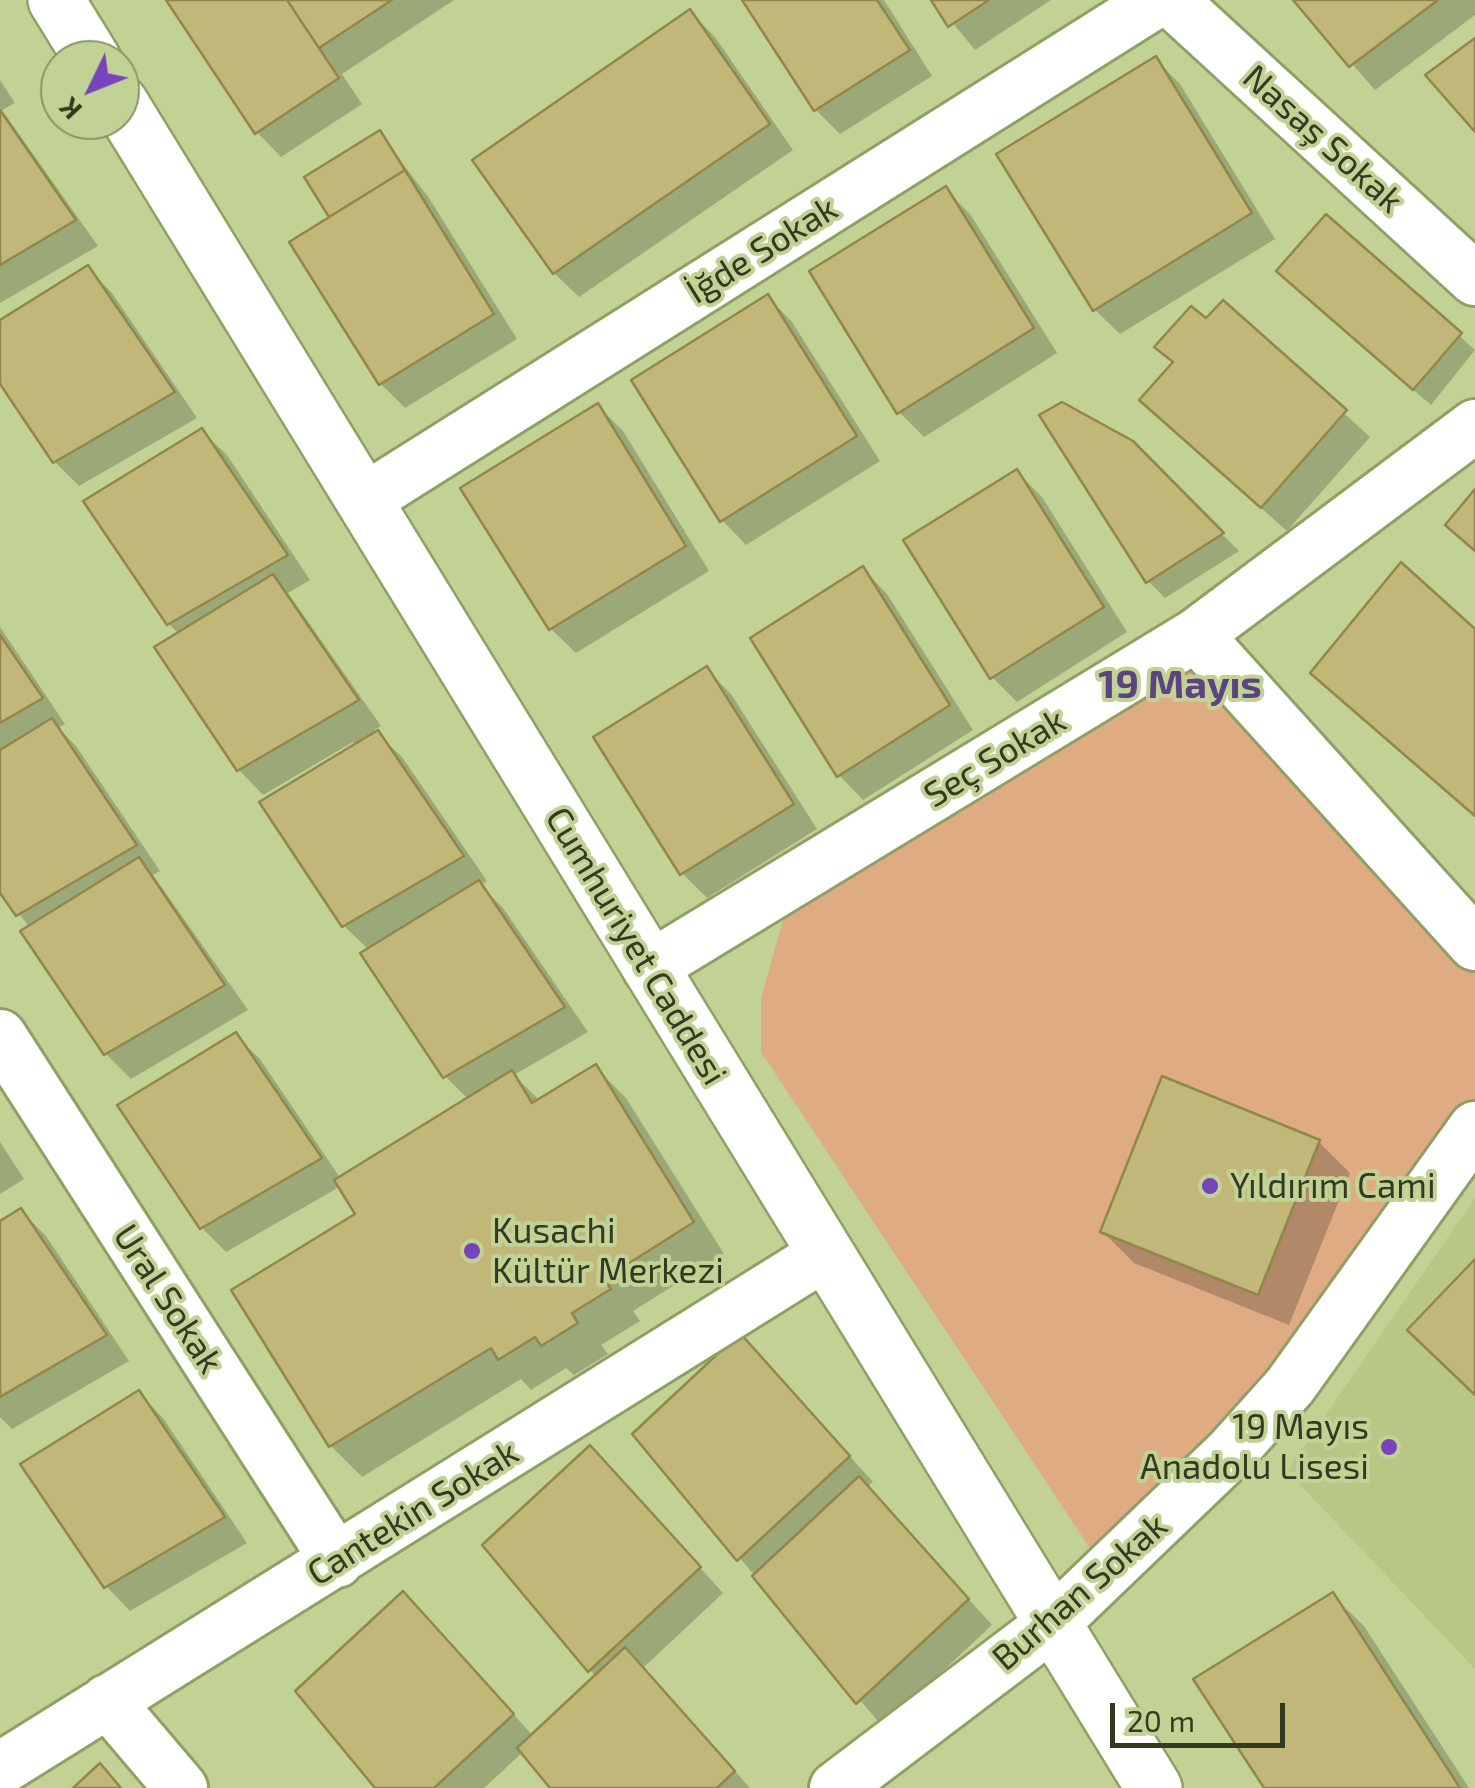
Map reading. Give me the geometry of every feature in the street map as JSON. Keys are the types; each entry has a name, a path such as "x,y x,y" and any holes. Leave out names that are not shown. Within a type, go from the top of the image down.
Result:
{"street":[{"path":"56,0 81,40"},
{"name":"İğde Sokak","path":"366,499 1158,0"},
{"name":"Nasaş Sokak","path":"1171,0 1475,278"},
{"name":"Cumhuriyet Caddesi","path":"140,135 1154,1788"},
{"name":"Seç Sokak","path":"649,968 1196,635 1475,426"},
{"path":"1196,635 1475,944"},
{"name":"Ural Sokak","path":"0,1036 337,1561"},
{"name":"Burhan Sokak","path":"836,1788 1051,1624 1165,1520 1290,1386 1475,1128"},
{"name":"Cantekin Sokak","path":"0,1769 825,1254"},
{"path":"107,1701 181,1788"}],"shaded area":[{"path":"1196,635 1475,944 1475,1128 1107,1574 761,1052 761,999 785,912"},
{"name":"19 Mayıs Anadolu Lisesi","path":"1475,1198 1475,1669 1287,1471"}],"building":[{"path":"166,0 287,0 339,78 255,134"},
{"path":"287,0 392,0 319,48"},
{"path":"742,0 877,0 910,50 814,111"},
{"path":"931,0 989,0 948,27"},
{"path":"1293,0 1438,0 1349,67"},
{"path":"690,9 770,124 553,274 472,160"},
{"path":"1475,38 1475,132 1425,75"},
{"path":"1156,56 1252,213 1093,311 996,154"},
{"path":"0,110 76,220 0,265"},
{"path":"380,130 405,170 329,217 304,177"},
{"path":"405,170 494,314 379,385 289,242"},
{"path":"946,186 1034,328 897,414 809,271"},
{"path":"1326,214 1462,333 1413,390 1276,271"},
{"path":"88,265 175,392 53,463 0,384 0,320"},
{"path":"768,294 857,436 720,522 631,380"},
{"path":"1223,300 1347,410 1261,508 1139,400 1173,362 1154,347 1191,306 1206,318"},
{"path":"1062,402 1133,441 1224,533 1146,583 1039,415"},
{"path":"598,403 686,546 549,630 460,488"},
{"path":"202,428 288,555 167,625 83,501"},
{"path":"1017,469 1104,607 990,679 903,540"},
{"path":"1475,489 1475,551 1445,525"},
{"path":"1401,562 1475,629 1475,816 1310,673"},
{"path":"863,566 950,705 837,777 750,638"},
{"path":"273,574 359,700 237,771 154,647"},
{"path":"0,635 43,698 0,723"},
{"path":"707,666 794,804 680,875 593,737"},
{"path":"52,718 137,845 16,916 0,893 0,750"},
{"path":"378,730 464,856 342,927 259,802"},
{"path":"139,857 225,985 104,1055 20,931"},
{"path":"479,880 565,1007 443,1078 360,953"},
{"path":"236,1032 322,1158 200,1229 117,1105"},
{"name":"Kusachi Kültür Merkezi","path":"596,1064 694,1222 604,1279 611,1289 572,1313 578,1323 541,1346 535,1337 498,1360 491,1348 329,1447 231,1290 355,1214 334,1180 512,1070 532,1103"},
{"name":"Yıldırım Cami","path":"1162,1076 1320,1140 1258,1295 1100,1232"},
{"path":"21,1208 107,1335 0,1397 0,1221"},
{"path":"1475,1259 1475,1395 1407,1330"},
{"path":"740,1333 850,1456 737,1561 632,1434"},
{"path":"139,1390 225,1517 104,1588 20,1464"},
{"path":"590,1445 701,1567 588,1672 482,1545"},
{"path":"859,1476 969,1599 856,1704 752,1576"},
{"path":"403,1591 514,1714 434,1788 375,1788 295,1691"},
{"path":"1333,1592 1460,1788 1264,1788 1193,1679"},
{"path":"625,1647 735,1771 717,1788 550,1788 517,1748"},
{"path":"100,1763 121,1788 73,1788"}],"place":[{"name":"Yıldırım Cami","path":"1210,1186"},
{"name":"Kusachi Kültür Merkezi","path":"472,1251"},
{"name":"19 Mayıs Anadolu Lisesi","path":"1389,1447"}],"district":[{"name":"19 Mayıs","path":"1180,685"}]}
